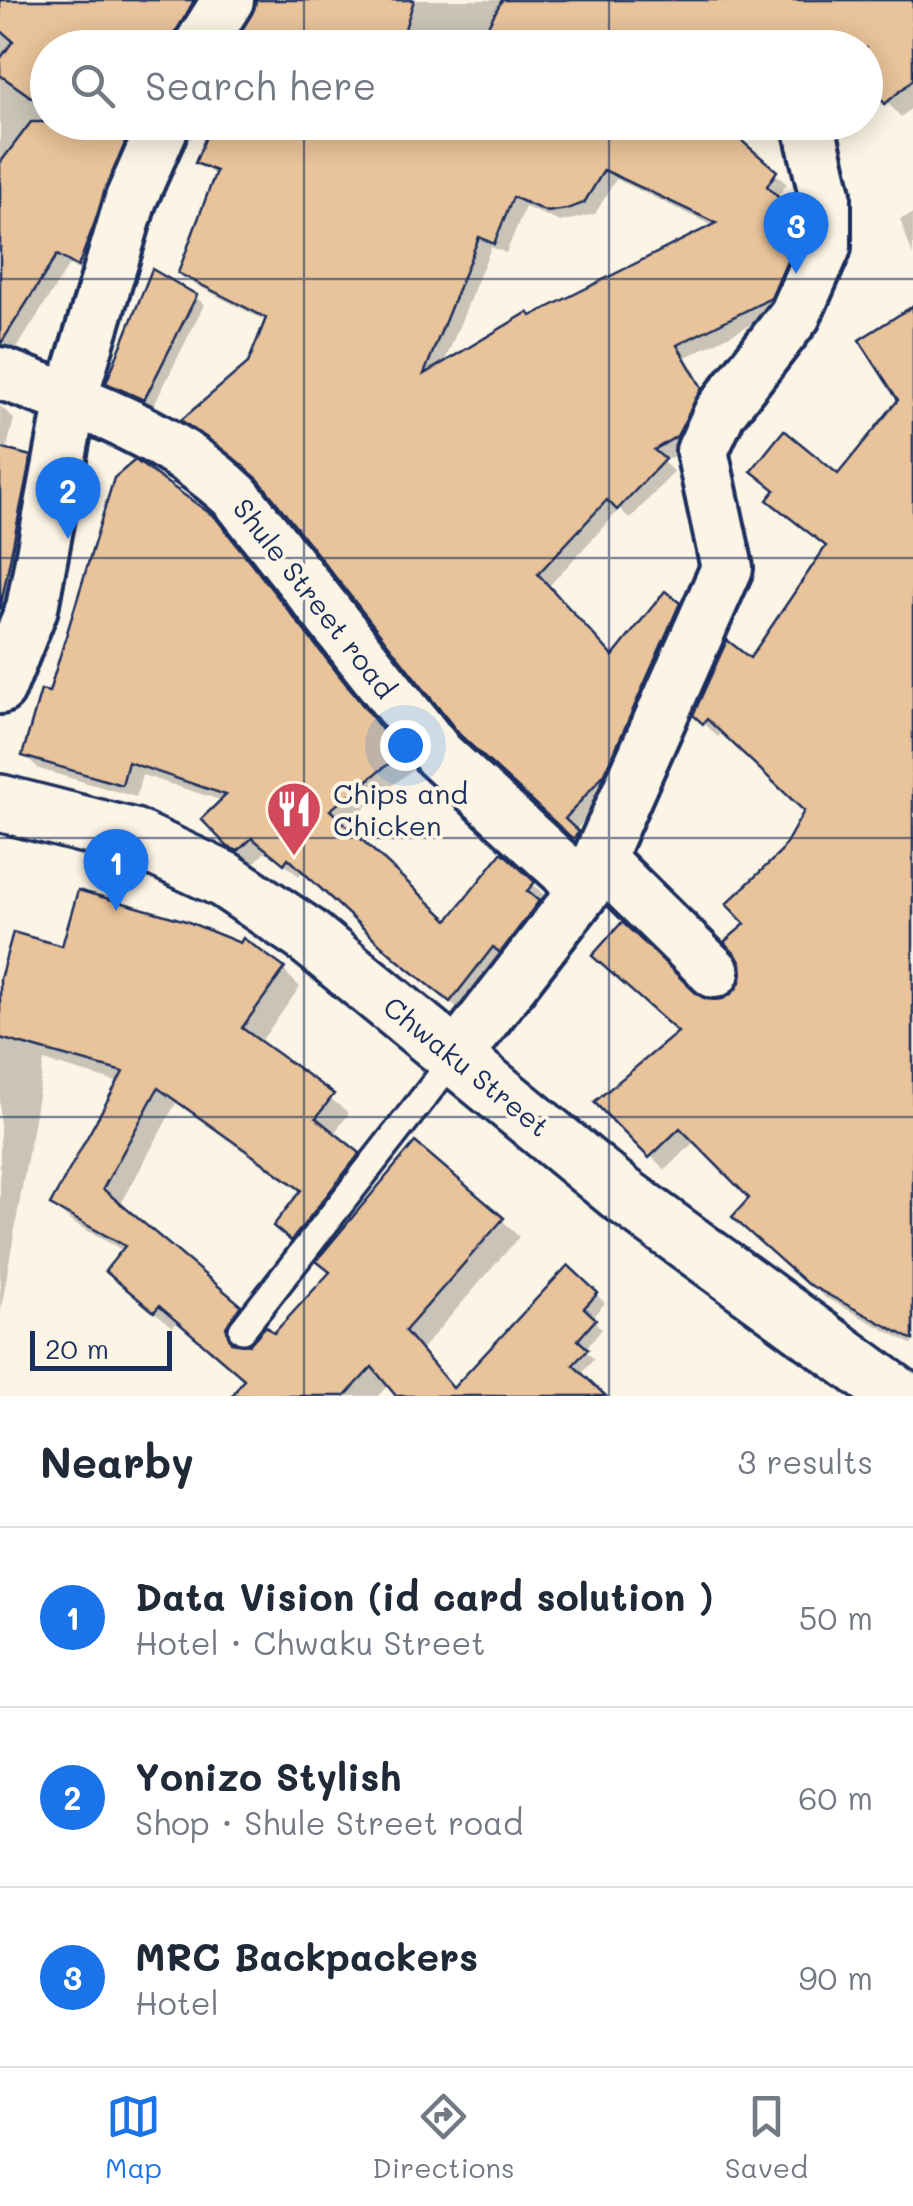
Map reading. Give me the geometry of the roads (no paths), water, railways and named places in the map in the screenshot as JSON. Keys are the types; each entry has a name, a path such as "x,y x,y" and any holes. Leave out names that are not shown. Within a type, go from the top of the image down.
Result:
{"main road":[{"name":"Chwaku Street","path":"0,804 133,836 225,880 305,934 620,1193 899,1396"}],"street":[{"path":"209,30 228,0"},
{"path":"0,688 32,608 71,400 131,199 157,140"},
{"path":"456,1056 592,874 728,568 702,450 720,412 795,315 825,247 825,194 812,140"},
{"name":"Shule Street road","path":"0,372 152,433 212,474 236,497 438,756 714,972"}],"lane":[{"path":"242,1330 456,1056"}],"place":[{"name":"MRC Backpackers","path":"796,274"},
{"name":"Yonizo Stylish","path":"68,539"},
{"name":"Chips and Chicken","path":"294,858"},
{"name":"Data Vision (id card solution )","path":"116,911"}]}
